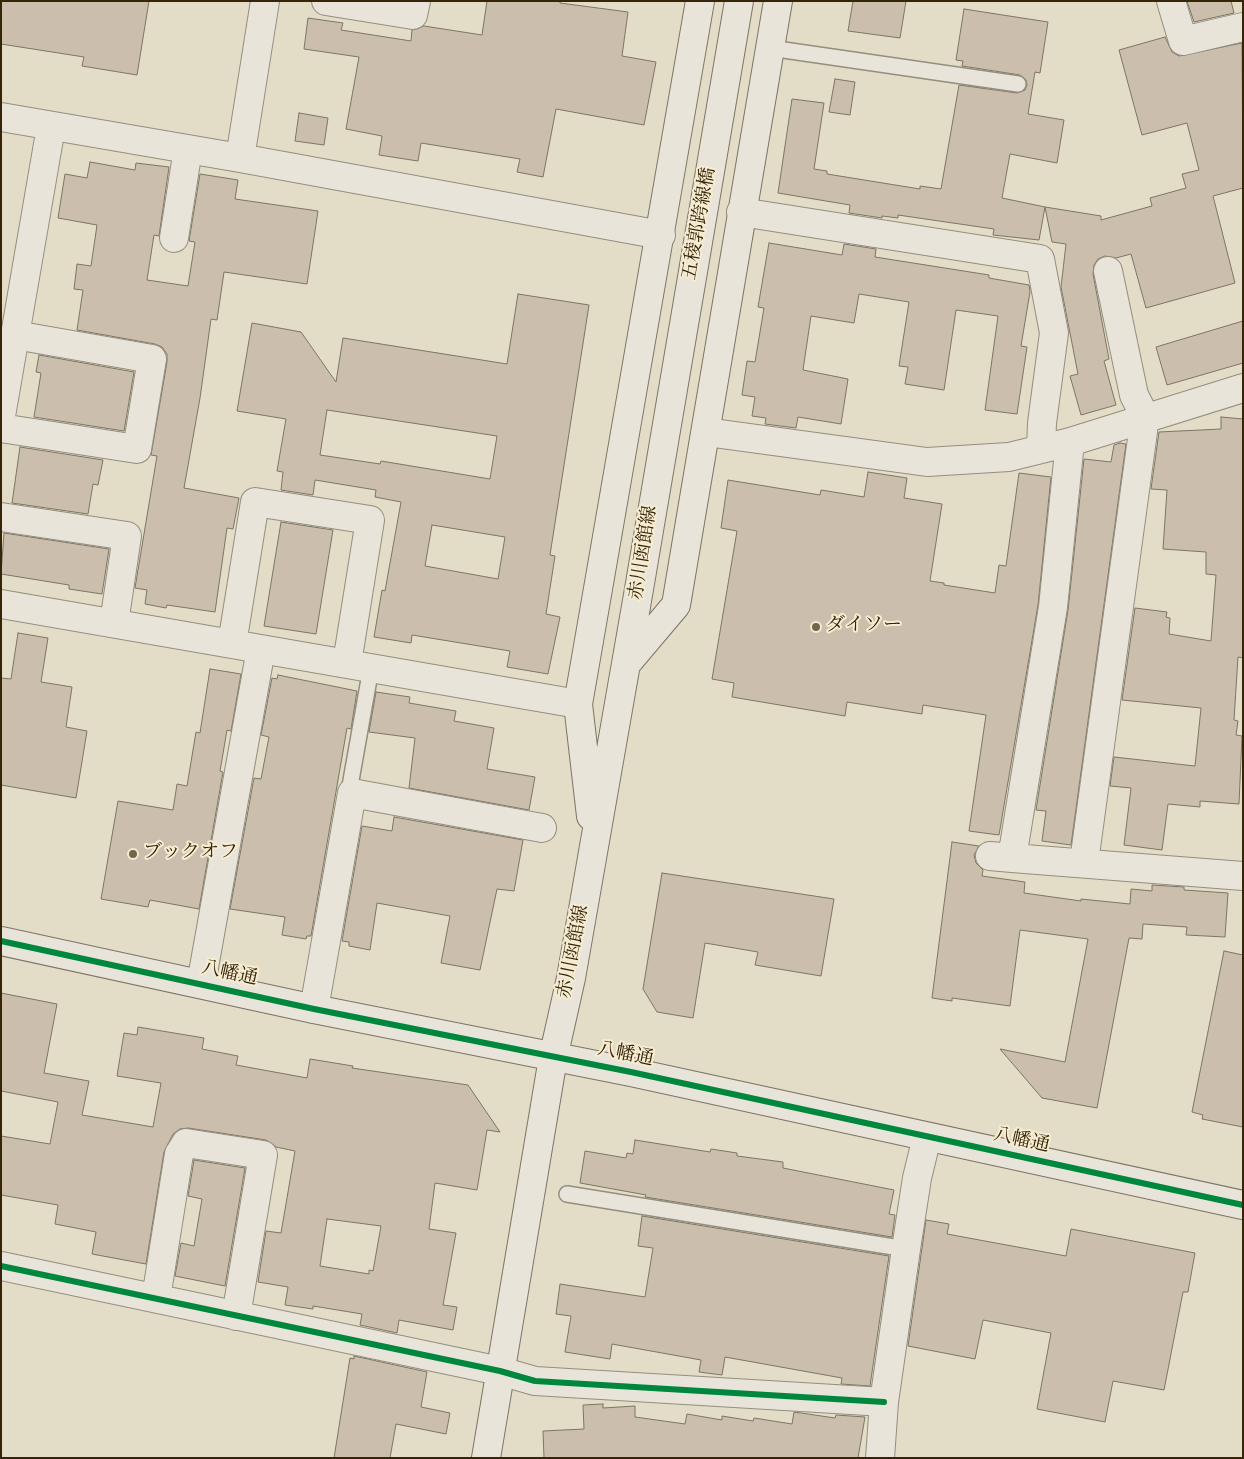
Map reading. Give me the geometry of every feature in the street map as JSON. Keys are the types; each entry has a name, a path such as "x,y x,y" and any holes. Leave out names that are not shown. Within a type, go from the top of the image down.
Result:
{"street":[{"path":"240,158 265,1"},
{"path":"326,1 413,15 416,1"},
{"path":"594,846 578,704 700,1"},
{"name":"五稜郭跨線橋","path":"662,446 740,1"},
{"path":"626,664 676,605 778,1"},
{"path":"1171,1 1183,41 1243,27"},
{"path":"1,117 661,234"},
{"path":"1,416 51,126"},
{"path":"174,238 188,149"},
{"path":"742,212 1040,260 1054,333 1042,423 1041,449"},
{"path":"1084,862 1145,417 1134,395 1108,271"},
{"path":"1,428 137,450 152,359 15,335"},
{"path":"706,432 927,462 1009,457 1070,442 1145,417 1243,388"},
{"path":"1070,442 1053,607 1001,857 1070,864 1084,862 1243,876"},
{"name":"赤川函館線","path":"486,1458 553,1058 571,978 662,446"},
{"path":"232,644 255,502 370,520 359,666"},
{"path":"1,517 127,536 114,623"},
{"path":"1,604 578,704"},
{"path":"202,984 261,649"},
{"path":"314,1009 352,793 542,828"},
{"name":"八幡通","path":"1,941 314,1009 631,1072 1243,1205"},
{"path":"880,1458 884,1402 906,1249 917,1178 927,1137"},
{"path":"156,1298 179,1154 186,1143 263,1155 236,1316"},
{"path":"1,1266 500,1371 535,1381 884,1402"}],"lane":[{"path":"770,48 1018,84"},
{"path":"352,793 350,786 359,666"},
{"path":"567,1194 906,1249"}],"building":[{"path":"1,1 149,1 137,75 82,66 84,57 1,44"},
{"path":"487,1 560,1 560,3 628,12 622,56 656,62 644,125 556,109 543,177 517,172 520,159 421,143 418,161 379,155 382,136 346,129 359,57 304,49 308,18 343,23 341,30 411,41 412,30 424,26 482,35"},
{"path":"853,1 906,1 900,38 848,31"},
{"path":"1187,1 1231,1 1234,13 1194,22"},
{"path":"964,9 1048,22 1040,73 1035,72 1028,114 1064,120 1057,163 1010,154 1002,198 1045,207 1039,240 993,235 994,229 898,215 898,218 882,216 882,218 849,213 850,205 778,193 792,99 824,103 814,169 827,171 827,174 920,189 920,186 941,189 959,85 1017,93 1025,90 1027,85 1026,80 1020,75 962,66 963,61 956,60"},
{"path":"1165,37 1172,52 1179,56 1242,43 1243,188 1213,196 1235,283 1146,308 1131,254 1116,258 1105,256 1098,259 1094,265 1093,274 1109,359 1104,361 1116,405 1081,415 1070,376 1078,374 1061,287 1066,244 1052,242 1045,207 1101,216 1101,220 1152,206 1150,198 1186,188 1182,174 1199,170 1187,123 1142,135 1119,50"},
{"path":"835,79 855,82 850,115 829,112"},
{"path":"299,113 328,118 324,145 295,141"},
{"path":"90,162 135,170 136,163 169,167 159,236 154,235 147,280 188,286 195,242 189,241 200,174 238,180 235,199 318,211 307,284 224,272 217,320 211,319 200,398 184,488 239,498 233,529 227,528 215,612 167,605 166,608 145,604 147,590 135,588 157,456 151,455 167,354 162,347 155,344 77,330 83,290 74,289 77,264 91,266 97,225 58,218 65,174 87,178"},
{"path":"769,243 842,255 844,244 876,249 875,257 989,275 989,278 1029,285 1030,292 1021,346 1027,347 1017,414 985,410 998,316 956,310 944,390 905,384 908,367 899,366 909,302 859,294 854,323 811,316 803,370 848,379 841,424 798,417 796,428 765,424 766,418 752,416 755,397 742,395 747,361 755,362 764,308 758,307"},
{"path":"518,294 589,305 550,555 555,556 546,614 560,617 548,674 507,667 510,651 412,635 411,643 374,637 382,590 385,591 401,502 375,497 376,490 315,480 313,495 281,490 283,472 277,471 286,419 237,411 252,323 301,332 336,382 343,338 507,364","holes":["327,410 497,436 490,479 381,461 380,464 320,455","432,525 505,537 498,579 425,566"]},
{"path":"1243,321 1243,363 1167,385 1156,347"},
{"path":"39,355 134,372 124,431 34,417 41,373 36,372"},
{"path":"1221,417 1243,419 1243,658 1238,657 1234,720 1238,721 1236,735 1242,736 1239,804 1200,801 1200,807 1168,804 1162,850 1124,845 1131,788 1110,786 1114,757 1195,766 1201,708 1122,700 1135,608 1167,612 1166,617 1170,618 1169,634 1211,641 1216,575 1206,574 1206,552 1163,549 1167,490 1151,489 1159,432 1221,429"},
{"path":"1126,444 1071,845 1042,841 1046,811 1036,810 1068,610 1084,459 1111,462 1114,445"},
{"path":"20,447 103,460 98,485 93,484 88,514 12,503"},
{"path":"868,472 907,478 904,498 942,504 930,581 995,593 999,565 1006,566 1019,473 1051,477 1038,605 999,835 969,831 986,715 923,705 922,714 847,702 845,716 732,697 734,683 712,679 737,531 721,528 728,480 820,495 821,490 864,497"},
{"path":"281,522 333,530 316,634 264,626"},
{"path":"4,533 109,549 102,594 69,589 69,585 1,574"},
{"path":"18,633 48,638 41,682 72,687 66,727 87,731 76,798 1,785 1,678 11,679"},
{"path":"210,669 241,674 231,731 227,730 220,771 223,772 199,909 150,900 148,907 101,899 118,801 173,810 177,784 187,786 196,732 200,733"},
{"path":"278,675 357,691 351,729 347,728 311,936 307,936 306,939 282,935 285,917 230,909 254,778 261,779 269,737 261,735 272,678 277,679"},
{"path":"376,692 410,697 409,703 456,711 454,721 494,728 487,769 535,777 529,810 409,788 415,738 369,732"},
{"path":"394,817 523,840 514,891 497,889 480,970 441,963 450,916 377,903 370,950 349,946 349,942 342,941 362,826 392,831"},
{"path":"952,842 979,846 974,855 976,863 983,870 982,876 1025,882 1024,893 1081,901 1081,899 1130,904 1131,889 1152,891 1152,885 1184,887 1184,890 1228,893 1225,937 1186,935 1187,927 1143,924 1142,939 1129,938 1097,1108 1042,1098 1000,1049 1065,1062 1088,939 1020,930 1010,1006 952,998 952,1001 932,998"},
{"path":"662,873 834,899 821,976 755,965 758,952 705,943 693,1018 657,1012 643,989"},
{"path":"1224,951 1243,955 1243,1127 1202,1119 1203,1115 1192,1112"},
{"path":"1,993 57,1004 44,1073 89,1081 82,1115 153,1127 161,1083 117,1076 124,1033 137,1035 138,1027 204,1038 202,1049 238,1056 236,1065 307,1078 310,1059 353,1066 352,1068 468,1085 500,1132 487,1130 477,1190 435,1183 429,1229 456,1233 443,1305 457,1307 453,1330 399,1320 397,1333 360,1325 362,1314 313,1306 313,1309 285,1305 288,1287 258,1282 266,1231 281,1233 295,1151 276,1147 266,1140 188,1128 180,1129 173,1134 164,1152 146,1264 92,1254 96,1232 55,1224 58,1205 1,1195 1,1136 50,1144 58,1102 1,1091","holes":["327,1219 381,1226 373,1271 369,1270 369,1274 320,1266"]},
{"path":"635,1140 710,1152 711,1149 737,1153 737,1156 783,1162 783,1168 894,1190 889,1214 895,1215 892,1237 645,1197 646,1195 580,1183 585,1151 626,1158 627,1153 633,1154"},
{"path":"194,1160 245,1168 225,1286 175,1276 181,1243 194,1246 202,1199 188,1196"},
{"path":"642,1216 889,1256 870,1386 841,1384 842,1378 725,1357 722,1375 699,1372 701,1360 612,1344 610,1359 565,1352 571,1316 556,1314 560,1284 645,1297 653,1248 638,1246"},
{"path":"926,1220 949,1224 947,1234 1066,1256 1071,1229 1195,1253 1188,1292 1183,1292 1164,1390 1113,1381 1105,1422 1037,1409 1051,1333 983,1320 975,1359 908,1346"},
{"path":"354,1356 427,1372 421,1407 450,1413 446,1434 396,1424 390,1458 334,1458 350,1358 354,1359"},
{"path":"603,1404 603,1408 635,1406 635,1417 685,1424 687,1414 722,1420 722,1416 753,1421 754,1418 792,1424 794,1412 835,1418 836,1415 865,1417 858,1458 544,1458 543,1431 584,1429 583,1405"}],"cycle path":[{"path":"1,941 314,1009 631,1072 1243,1205"},
{"path":"1,1266 500,1371 535,1381 884,1402"}],"place":[{"name":"ダイソー","path":"816,627"},
{"name":"ブックオフ","path":"133,854"}]}
